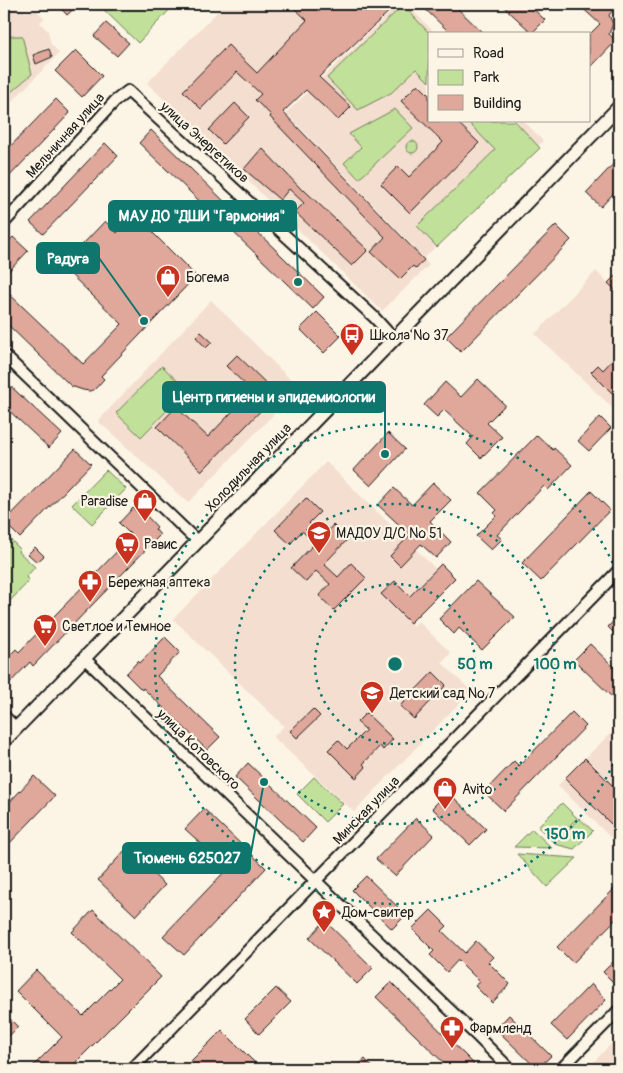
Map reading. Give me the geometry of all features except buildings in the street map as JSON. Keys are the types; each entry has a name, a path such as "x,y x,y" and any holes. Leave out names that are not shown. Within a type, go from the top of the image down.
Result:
{"street":[{"name":"Мельничная улица","path":"4,223 115,100 128,91"},
{"name":"улица Энергетиков","path":"128,91 374,317 394,338"},
{"name":"Холодильная улица","path":"4,741 619,107"},
{"path":"4,355 197,541"},
{"name":"Минская улица","path":"132,1069 619,570"},
{"name":"улица Котовского","path":"84,658 510,1069"},
{"path":"4,716 16,728"},
{"path":"561,1069 619,1010"}],"shaded area":[{"path":"4,4 12,4 26,12 36,10 44,18 40,23 48,31 51,44 59,53 4,110"},
{"path":"225,4 397,4 283,112 429,265 382,311 147,83"},
{"path":"399,4 406,4 434,32 428,32 428,122 525,122 543,141 424,258 286,113"},
{"path":"596,271 608,283 619,272 619,414 535,334"},
{"path":"211,300 299,388 188,503 98,421"},
{"path":"326,462 436,569 396,610 413,626 418,621 451,653 442,663 471,691 354,812 273,737 284,726 173,619"},
{"path":"619,725 619,846 558,785"},
{"path":"619,1035 619,1069 586,1069 591,1065"}],"green space":[{"path":"98,4 175,4 138,43"},
{"path":"403,5 428,32 428,81 416,69 391,93 358,110 327,78"},
{"path":"4,36 22,36 32,74 4,98"},
{"path":"395,109 413,128 359,179 344,163 361,147 349,134"},
{"path":"468,122 516,122 540,148 437,247 417,226 495,150"},
{"path":"412,141 418,147 412,153 406,147"},
{"path":"162,366 187,390 141,437 116,413"},
{"path":"106,470 126,489 92,524 72,505"},
{"path":"4,533 20,549 18,551 35,567 26,577 29,581 9,602 4,597"},
{"path":"314,777 343,804 325,822 297,794"},
{"path":"562,803 577,818 553,842 538,827"},
{"path":"579,818 593,831 574,849 555,844"},
{"path":"532,829 552,848 514,847"},
{"path":"517,854 577,858 547,887"}],"place":[{"name":"МАУ ДО \"ДШИ \"Гармония\"","path":"298,282"},
{"name":"Богема","path":"168,298"},
{"name":"Радуга","path":"144,321"},
{"name":"Школа № 37","path":"352,356"},
{"name":"Центр гигиены и эпидемиологии","path":"385,454"},
{"name":"Paradise","path":"145,522"},
{"name":"МАДОУ Д/С № 51","path":"319,554"},
{"name":"Равис","path":"127,565"},
{"name":"Бережная аптека","path":"90,603"},
{"name":"Светлое и Темное","path":"45,647"},
{"name":"Детский сад № 7","path":"372,714"},
{"name":"Тюмень 625027","path":"264,782"},
{"name":"Avito","path":"445,810"},
{"name":"Дом-свитер","path":"324,933"},
{"name":"Фармленд","path":"452,1049"}]}
